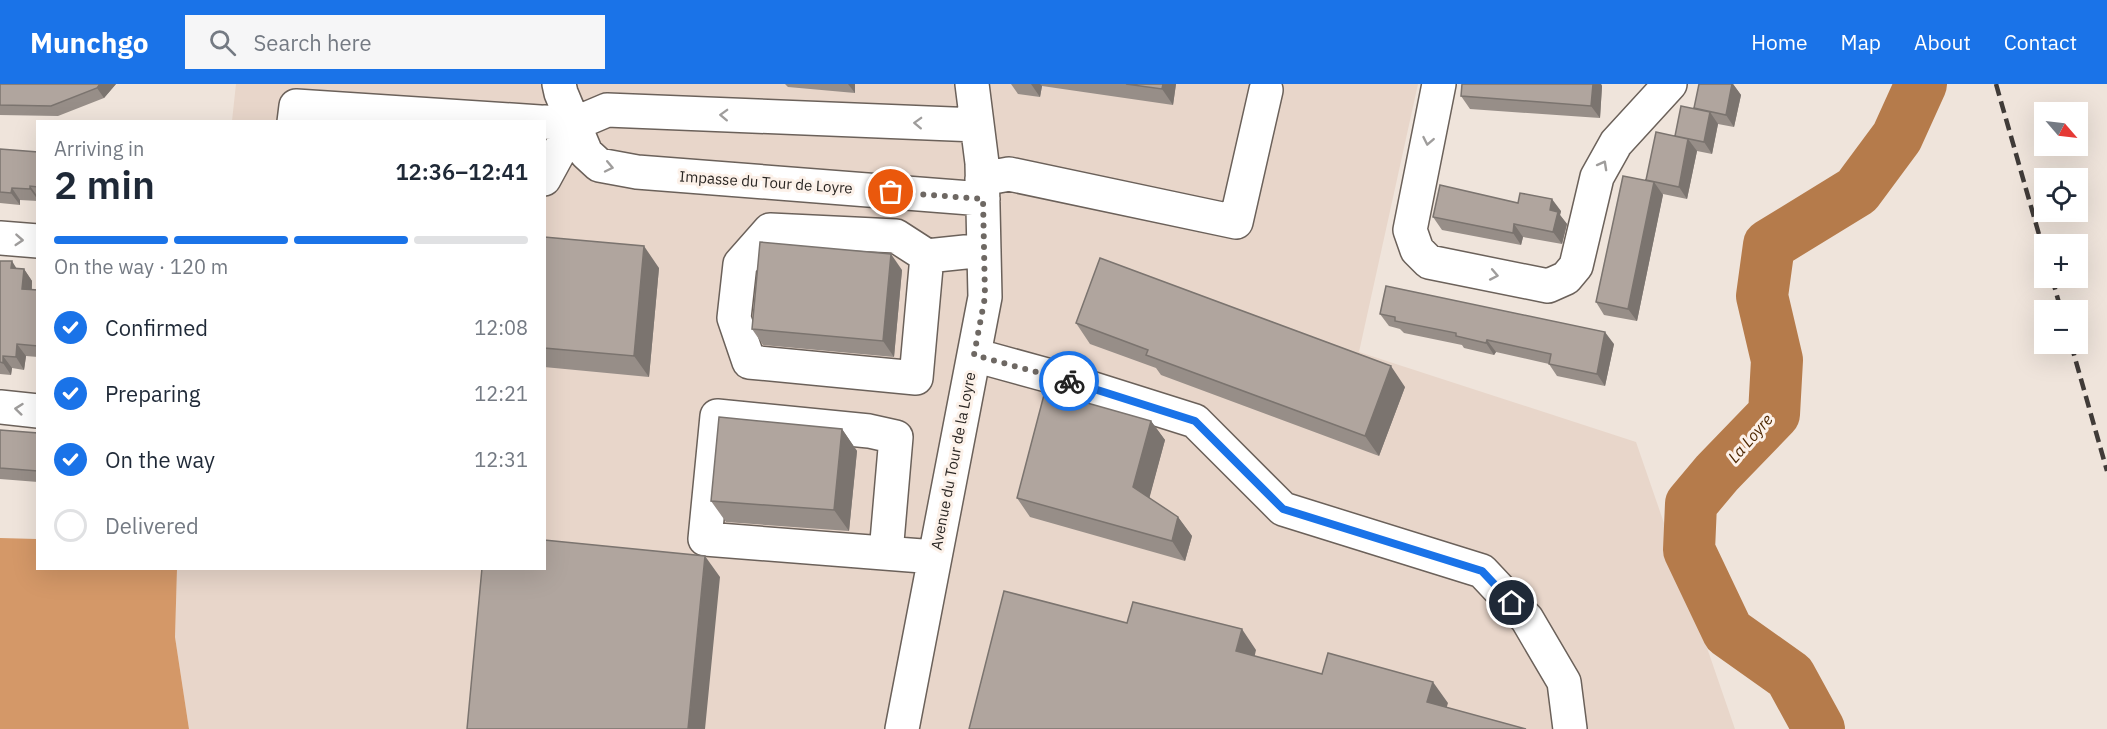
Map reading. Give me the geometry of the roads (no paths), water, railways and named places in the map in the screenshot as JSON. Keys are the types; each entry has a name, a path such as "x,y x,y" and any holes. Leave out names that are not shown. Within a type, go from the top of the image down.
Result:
{"street":[{"name":"Impasse du Tour de Loyre","path":"559,84 561,93 553,123 599,165 637,172 982,189 1009,174 1236,222 1266,90"},
{"name":"Avenue du Tour de la Loyre","path":"902,729 985,297 982,189 972,84"},
{"path":"1439,84 1410,230 1417,250 1429,262 1548,286 1566,278 1576,266 1597,177 1616,143 1670,84"},
{"path":"294,120 296,106 486,120"},
{"path":"546,167 553,123 607,110 977,126"},
{"path":"927,256 916,378 749,362 734,318 740,264 770,230 896,236 927,256 984,250"},
{"path":"0,238 36,241"},
{"path":"974,355 1065,380 1195,421 1283,509 1482,571 1527,619 1564,682 1570,729"},
{"path":"0,407 36,411"},
{"path":"886,553 896,437 869,431 717,416 705,539 935,557"}],"waterway":[{"name":"La Loyre","path":"1819,729 1790,676 1728,632 1689,550 1691,504 1717,473 1774,414 1777,360 1762,296 1769,245 1857,191 1897,137 1921,84"}],"railway":[{"path":"1996,84 2039,234"},
{"path":"2055,288 2058,300"},
{"path":"2074,354 2107,471"}]}
